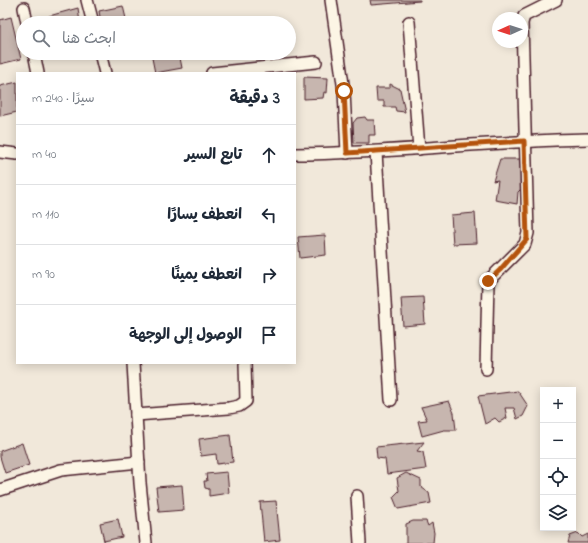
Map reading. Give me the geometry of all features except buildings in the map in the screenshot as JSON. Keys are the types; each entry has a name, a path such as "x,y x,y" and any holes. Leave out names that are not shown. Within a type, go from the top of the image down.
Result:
{"street":[{"path":"87,0 91,16"},
{"path":"332,0 344,91 347,153"},
{"path":"486,369 488,281 510,260 527,239 522,23 524,16 556,0"},
{"path":"24,8 26,16"},
{"path":"409,22 419,149"},
{"path":"35,60 38,72"},
{"path":"102,60 105,72"},
{"path":"221,72 316,62"},
{"path":"296,154 376,152 524,141 588,139"},
{"path":"0,152 16,154"},
{"path":"376,152 391,400"},
{"path":"133,364 146,543"},
{"path":"136,414 230,408 239,406 246,401 245,364"},
{"path":"0,490 61,470 139,462"},
{"path":"357,496 360,543"}],"route":[{"path":"344,91 347,153 524,141 527,239 525,244 488,281"}]}
